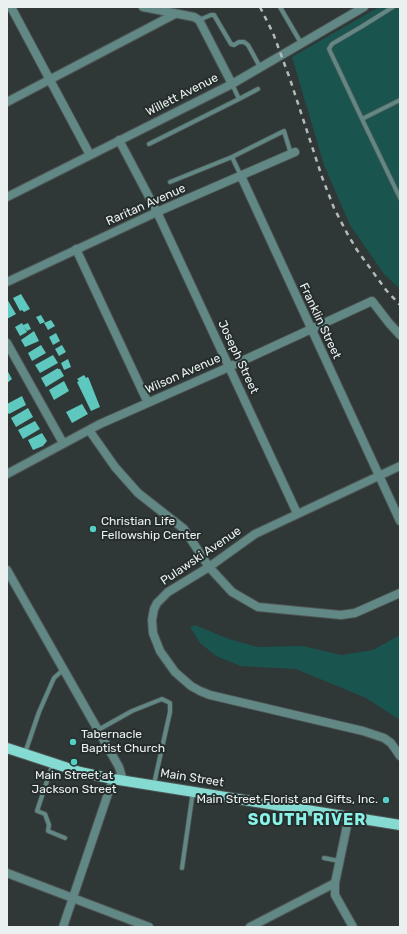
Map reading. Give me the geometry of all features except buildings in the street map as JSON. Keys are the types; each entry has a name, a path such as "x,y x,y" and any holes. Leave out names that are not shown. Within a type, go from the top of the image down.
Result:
{"main road":[{"name":"Main Street","path":"7,748 80,772 400,825"}],"street":[{"path":"11,7 90,155"},
{"path":"143,7 194,17 199,20 232,84"},
{"name":"Willett Avenue","path":"7,197 232,84 364,7"},
{"path":"7,102 175,14"},
{"name":"Joseph Street","path":"119,140 157,212 297,514"},
{"name":"Raritan Avenue","path":"7,282 157,212 293,153"},
{"name":"Franklin Street","path":"241,176 400,521"},
{"path":"76,250 148,403"},
{"name":"Wilson Avenue","path":"7,474 89,430 372,301 400,335"},
{"path":"7,343 63,443"},
{"path":"89,430 115,467 138,492 184,529 208,567 232,592 258,607 341,615 355,613 400,593"},
{"name":"Pulawski Avenue","path":"400,466 255,534 208,567 168,592 158,603 154,610 152,620 153,633 160,651 175,672 190,686 210,696 384,738 391,743 400,756"},
{"path":"7,570 119,767 118,779 72,898 63,927"},
{"path":"349,816 335,883 335,895 353,927"},
{"path":"7,873 149,927"},
{"path":"250,927 260,925 335,883"}],"lane":[{"path":"280,7 302,43"},
{"path":"393,7 338,40 330,46 329,49 400,198"},
{"path":"199,20 214,15 231,44 234,45 239,42 244,42 248,45 260,67"},
{"path":"232,84 239,99"},
{"path":"149,144 258,89"},
{"path":"362,119 400,100"},
{"path":"170,182 232,156 284,131 293,153"},
{"path":"232,156 241,176"},
{"path":"25,754 39,712 54,678 64,669"},
{"path":"98,730 132,711 162,699 170,703 170,712 154,785"},
{"path":"53,763 37,811 45,814 49,825 48,831 65,838"},
{"path":"182,868 193,791"},
{"path":"324,858 340,861"}],"shaded area":[{"path":"379,7 400,7 400,289 384,274 350,225 324,165 292,57"},
{"path":"195,625 226,638 257,647 303,646 341,655 373,650 400,635 400,720 366,698 296,669 241,666 216,656 200,643 190,627"}],"railway":[{"path":"260,7 273,33 290,79 322,177 334,208 357,250 386,290 400,305"}],"place":[{"name":"Christian Life Fellowship Center","path":"93,529"},
{"name":"Tabernacle Baptist Church","path":"73,742"},
{"name":"Main Street at Jackson Street","path":"74,762"},
{"name":"Main Street Florist and Gifts, Inc.","path":"386,800"}],"district":[{"name":"SOUTH RIVER","path":"307,820"}]}
